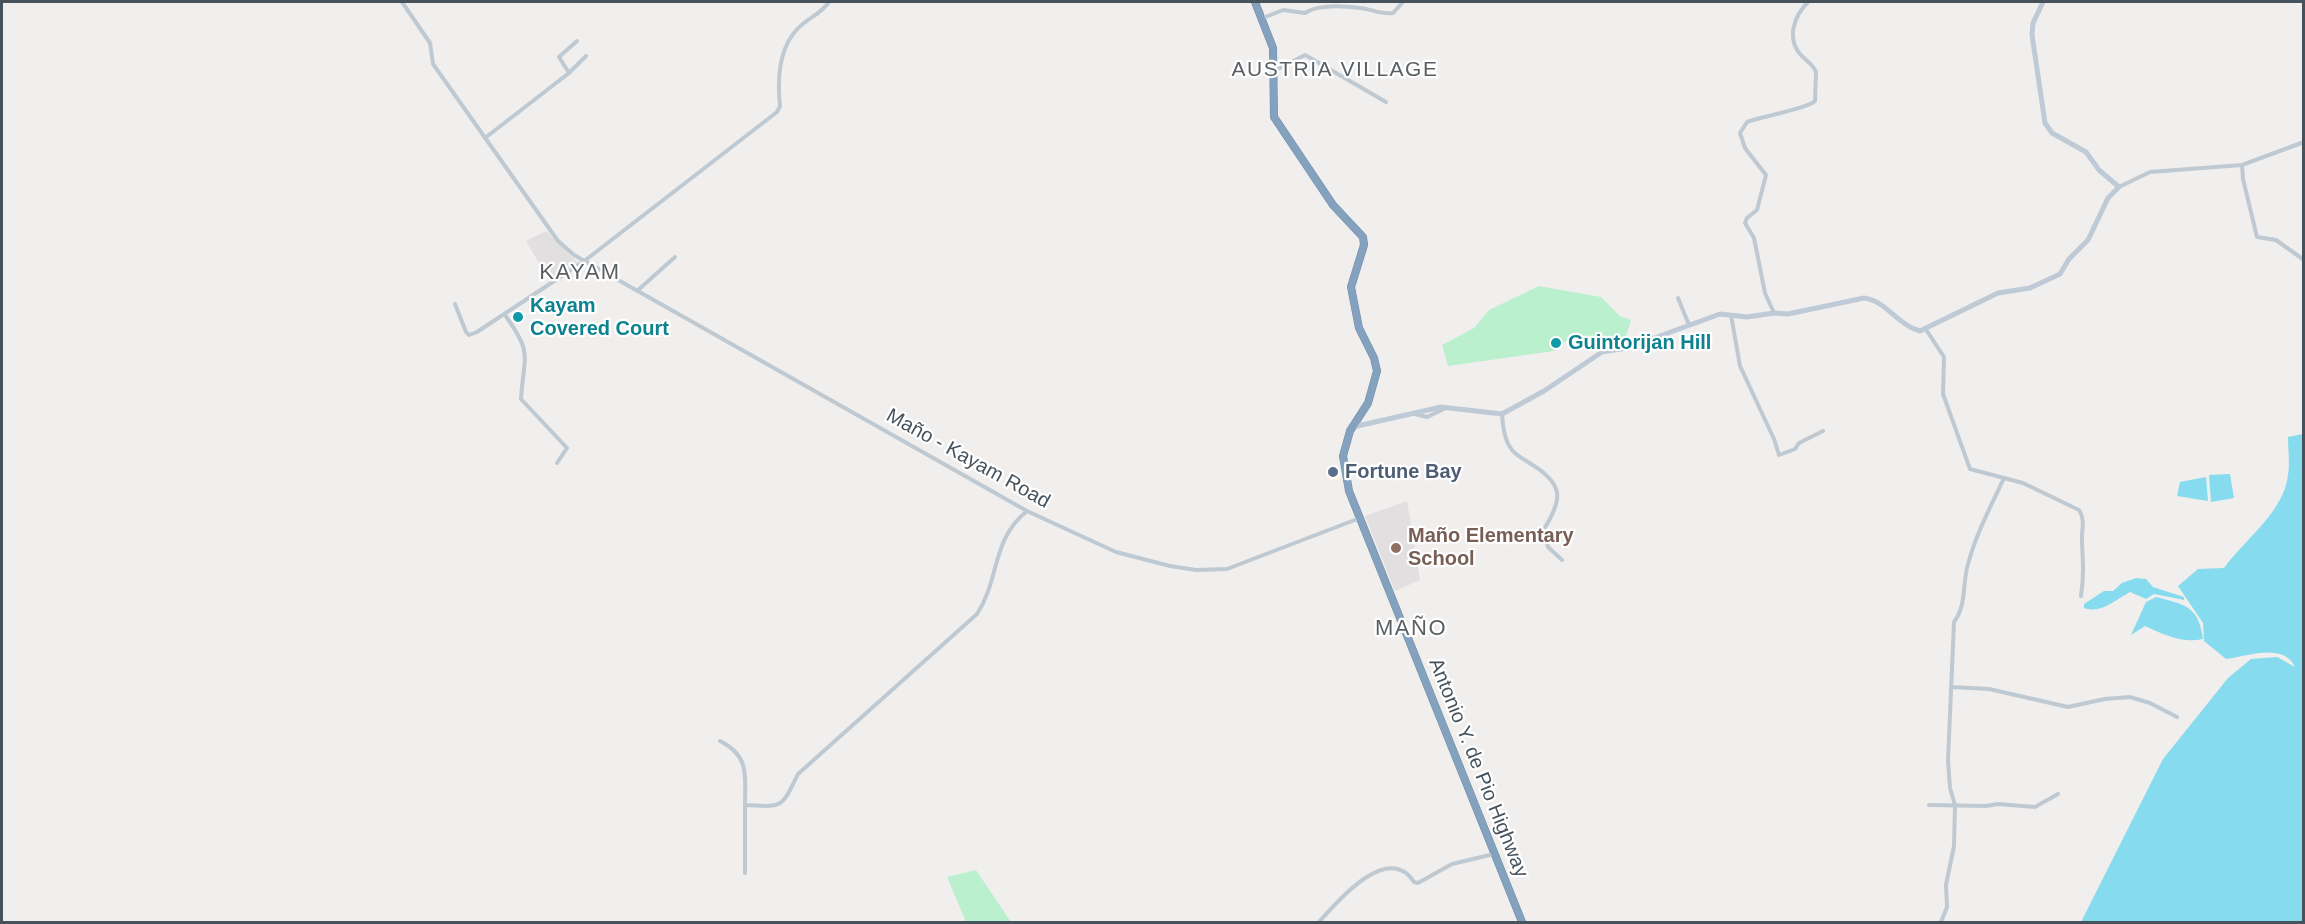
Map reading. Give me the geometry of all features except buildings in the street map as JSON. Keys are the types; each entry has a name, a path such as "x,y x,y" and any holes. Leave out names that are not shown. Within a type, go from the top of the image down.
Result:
{"highway":[{"name":"Antonio Y. de Pio Highway","path":"1255,2 1273,48 1272,103 1277,123 1333,205 1363,237 1364,253 1354,278 1352,294 1359,328 1374,358 1377,371 1368,403 1353,427 1343,456 1344,474 1522,922"}],"street":[{"name":"Maño - Kayam Road","path":"402,2 430,43 434,64 485,138 558,241 583,262 1027,511 1125,555 1170,566 1218,570 1239,565 1360,518"},
{"path":"455,304 469,335 505,315 583,262 777,112 780,106 779,67 784,54 796,32 806,21 820,14 829,2"},
{"path":"1263,18 1283,10 1305,13 1314,7 1359,8 1388,14 1393,13 1403,2"},
{"path":"1774,313 1765,293 1754,238 1745,223 1747,218 1757,210 1766,175 1745,148 1740,133 1747,122 1787,110 1806,108 1815,101 1816,72 1796,48 1793,22 1798,12 1808,2"},
{"path":"2043,2 2033,23 2032,35 2044,123 2052,133 2086,152 2099,170 2120,187"},
{"path":"569,73 559,57 577,41"},
{"path":"1274,71 1305,55 1386,102"},
{"path":"485,138 569,73 586,56"},
{"path":"1353,427 1412,412 1447,408 1503,414 1544,391 1602,352 1627,348 1720,314 1747,317 1806,312 1864,298 1874,301 1911,328 1920,331 1998,293 2030,288 2060,274 2069,259 2088,240 2108,198 2120,187 2150,172 2242,165 2304,142"},
{"path":"2242,165 2242,179 2257,237 2276,240 2304,260"},
{"path":"637,291 675,257"},
{"path":"1678,298 1689,325"},
{"path":"505,315 522,339 526,354 521,399 567,448 557,463"},
{"path":"1731,315 1740,366 1774,439 1779,455 1795,449 1799,443 1823,431"},
{"path":"1925,328 1944,357 1943,394 1970,470 2023,483 2079,510 2084,523 2082,542 2085,558 2081,596"},
{"path":"1503,414 1504,434 1511,450 1552,481 1559,495 1557,510 1544,529 1548,547 1562,560"},
{"path":"1941,922 1947,907 1946,885 1954,846 1955,805 1950,788 1948,767 1954,622 1964,604 1962,590 1974,544 2004,478"},
{"path":"745,806 775,807 784,802 798,774 977,614 992,583 1003,538 1027,511"},
{"path":"1951,687 1968,686 1989,689 2068,708 2105,699 2130,697 2150,703 2177,717"},
{"path":"720,741 734,748 745,771 745,873"},
{"path":"1929,805 2021,804 2035,807 2058,794"},
{"path":"1319,922 1347,891 1367,877 1399,868 1406,871 1414,882 1418,883 1452,864 1495,854"}],"shaded area":[{"path":"546,231 578,263 550,282 526,241"},
{"path":"1331,467 1337,467 1341,474 1337,481 1331,481 1327,477 1327,471"},
{"name":"Maño Elementary School","path":"1407,501 1420,580 1395,591 1365,516"}],"green space":[{"path":"1539,286 1601,297 1620,316 1631,320 1624,343 1589,348 1569,341 1554,351 1448,366 1442,345 1474,328 1489,310"},
{"path":"976,870 1011,922 966,922 947,877"}],"water":[{"path":"2303,434 2303,922 2081,922 2163,759 2228,678 2251,659 2277,657 2295,667 2290,659 2274,653 2226,659 2204,641 2203,623 2178,586 2198,569 2224,568 2272,513 2285,488 2289,470 2288,437"},
{"path":"2230,474 2234,498 2211,502 2209,475"},
{"path":"2206,477 2208,501 2177,496 2180,482"},
{"path":"2136,578 2146,579 2153,587 2184,597 2184,600 2154,594 2146,599 2130,592 2102,608 2084,608 2084,604 2104,591 2113,591 2122,583"},
{"path":"2156,597 2175,602 2194,613 2203,639 2180,639 2145,626 2131,635 2146,602"}],"place":[{"name":"Kayam Covered Court","path":"518,317"},
{"name":"Guintorijan Hill","path":"1556,343"},
{"name":"Fortune Bay","path":"1333,472"},
{"name":"Maño Elementary School","path":"1396,548"}],"district":[{"name":"AUSTRIA VILLAGE","path":"1335,70"},
{"name":"KAYAM","path":"580,273"},
{"name":"MAÑO","path":"1411,629"}]}
